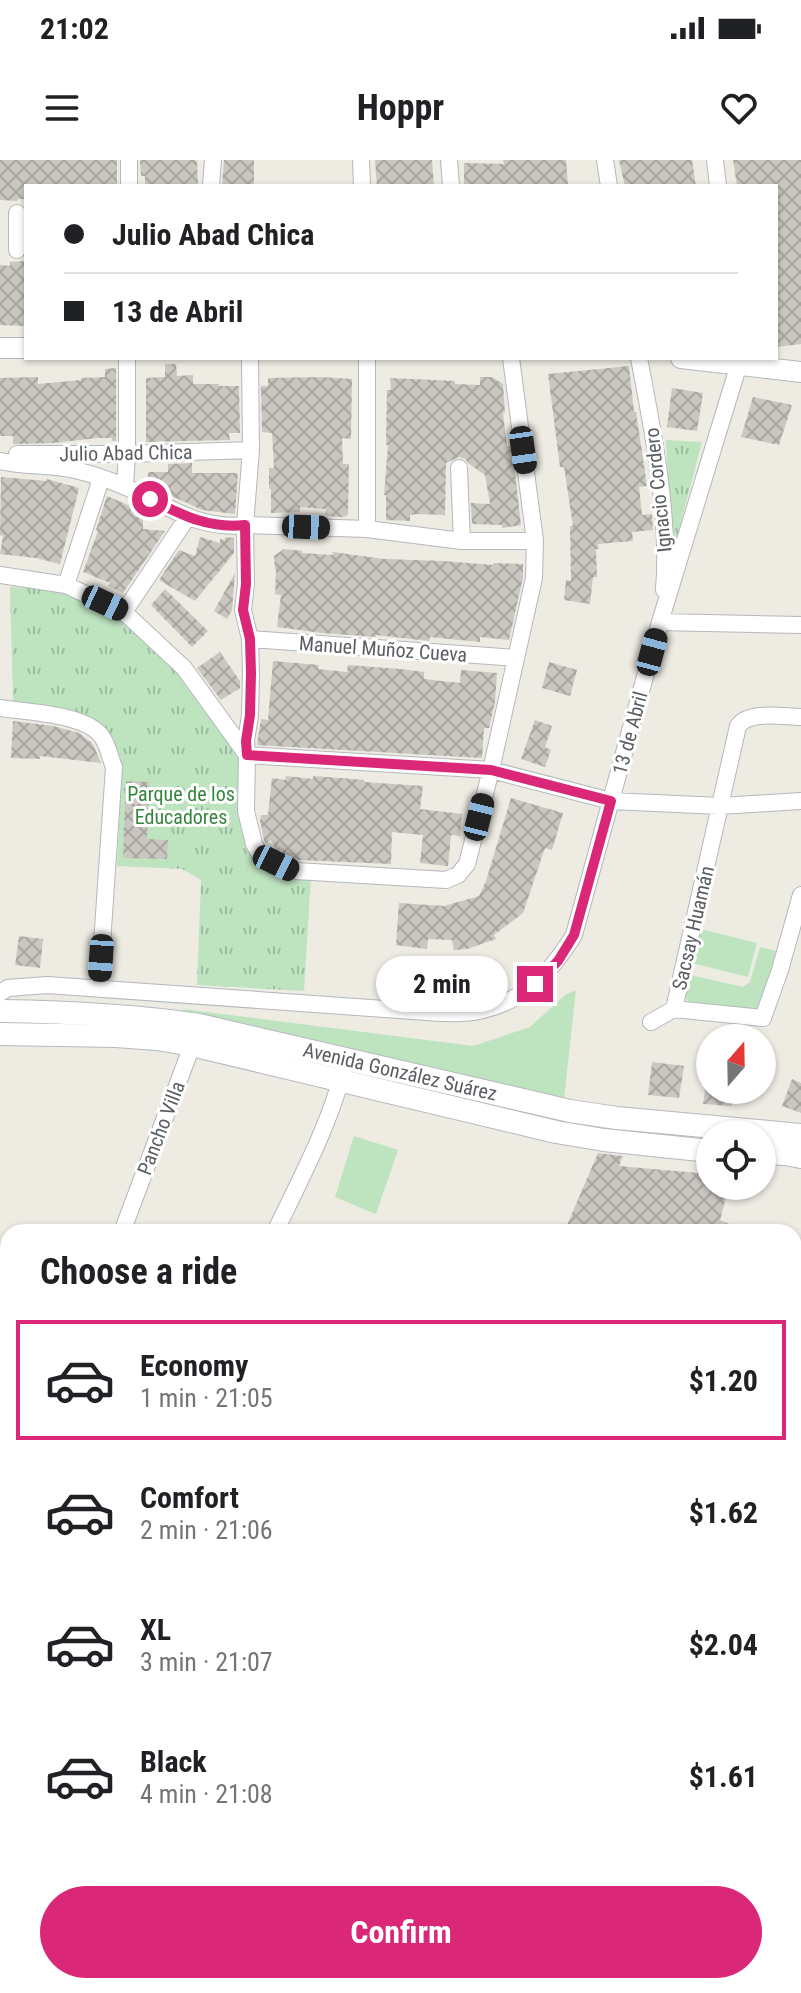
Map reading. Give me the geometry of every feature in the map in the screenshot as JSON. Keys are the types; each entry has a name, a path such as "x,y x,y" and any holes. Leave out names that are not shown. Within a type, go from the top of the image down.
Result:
{"main road":[{"name":"Avenida González Suárez","path":"0,1011 103,1014 343,1070 592,1139 696,1150"},
{"name":"Avenida González Suárez","path":"0,1034 157,1039 196,1035"},
{"name":"Avenida González Suárez","path":"343,1070 617,1118 801,1135"},
{"path":"776,1154 801,1157"}],"street":[{"path":"129,160 129,184"},
{"path":"211,184 213,160"},
{"path":"361,160 362,184"},
{"path":"449,160 451,184"},
{"path":"605,160 609,184"},
{"path":"715,160 718,184"},
{"path":"0,250 22,250 14,213"},
{"path":"0,348 24,348"},
{"path":"125,486 127,360"},
{"path":"250,360 251,450 243,610 250,639 251,673 246,741 246,811 254,844 261,856 290,870 446,880 458,875 467,864 534,578 535,541 511,360"},
{"path":"367,360 367,529"},
{"name":"Ignacio Cordero","path":"639,360 660,491 665,561 660,622"},
{"path":"738,361 801,372"},
{"name":"13 de Abril","path":"0,993 8,988 47,985 472,1013 515,999 535,984 558,961 574,935 660,622 738,361"},
{"name":"Julio Abad Chica","path":"0,454 251,450"},
{"name":"Julio Abad Chica","path":"0,461 73,469 125,486 187,518 231,527 367,529 462,541 535,541"},
{"path":"459,468 462,541"},
{"path":"66,585 101,479"},
{"path":"124,612 187,518"},
{"path":"0,575 66,585 124,612 184,668 247,755"},
{"path":"660,622 801,625"},
{"name":"Manuel Muñoz Cueva","path":"250,639 516,658"},
{"path":"0,708 88,724 102,736 114,767 99,988"},
{"name":"Sacsay Huamán","path":"801,717 751,716 738,726 674,1009 763,1018 801,895"},
{"path":"247,755 491,770 611,801 720,806 801,801"},
{"path":"651,1022 674,1009"},
{"name":"Pancho Villa","path":"125,1224 196,1035"},
{"path":"279,1224 310,1160 343,1070"}],"green space":[{"path":"666,440 702,442 672,556"},
{"name":"Parque de los Educadores","path":"10,587 64,590 122,618 160,648 239,752 252,845 311,875 304,991 197,985 201,880 182,869 117,866 122,767 106,732 92,719 72,712 13,702"},
{"path":"701,929 757,943 748,977 692,963"},
{"path":"760,947 777,951 760,1009 690,1003 684,997 690,975 743,987 750,982"},
{"path":"576,990 564,1099 183,1015 183,1009 473,1046 530,1027 565,995"},
{"path":"354,1136 398,1150 376,1214 335,1197"}],"building":[{"path":"0,160 117,160 117,184 24,184 24,199 0,200"},
{"path":"140,160 197,161 198,184 145,184 145,176 141,176"},
{"path":"224,160 254,160 254,184 222,184"},
{"path":"375,160 432,160 434,184 377,184"},
{"path":"503,160 566,160 568,184 464,184 464,163 504,164"},
{"path":"619,160 692,160 696,184 625,184"},
{"path":"733,160 801,160 801,344 778,347 778,184 737,184"},
{"path":"24,261 24,326 0,325 0,265 10,266 10,262"},
{"path":"165,364 176,364 177,376 193,375 193,384 239,386 240,433 229,433 230,440 146,442 146,378 165,377"},
{"path":"629,366 647,486 639,487 642,515 652,514 653,530 632,532 633,541 598,544 597,577 593,577 590,604 564,600 566,580 571,581 570,526 573,526 564,467 560,467 548,374"},
{"path":"116,368 116,441 98,438 13,444 13,436 0,436 0,378 38,377 38,384 105,377 105,369"},
{"path":"480,377 492,377 503,384 507,446 510,446 515,473 521,525 502,528 502,525 472,524 471,503 490,504 485,475 459,457 446,463 445,515 418,514 410,515 410,521 386,520 384,495 390,378 480,385"},
{"path":"268,378 352,379 351,439 342,438 343,464 349,464 348,515 334,517 325,515 326,509 300,507 300,512 271,513 269,468 274,468 272,433 262,432 261,386 268,386"},
{"path":"672,388 703,393 697,431 667,427"},
{"path":"753,397 792,405 779,445 741,437"},
{"path":"192,463 192,473 238,473 235,514 202,510 148,485 148,472 168,472 168,464"},
{"path":"1,477 47,479 79,488 60,564 0,554 3,536 0,535"},
{"path":"107,496 130,506 134,503 159,515 143,516 143,529 165,531 123,593 108,586 110,583 83,572"},
{"path":"200,537 220,543 220,539 225,540 225,537 234,538 234,553 195,601 159,580 179,550 195,556"},
{"path":"284,549 384,559 523,564 509,640 480,637 480,642 430,637 429,641 277,627 281,595 275,594 274,556"},
{"path":"235,573 232,610 227,619 214,611"},
{"path":"165,589 208,631 192,647 151,605"},
{"path":"220,652 240,681 240,688 221,700 197,668"},
{"path":"273,661 319,665 318,669 347,672 348,665 400,669 424,672 424,679 460,683 461,670 497,673 489,728 484,728 482,758 257,745 261,719 268,720"},
{"path":"549,662 577,670 570,696 542,688"},
{"path":"535,720 552,726 545,747 551,750 545,767 521,759"},
{"path":"13,721 79,733 93,744 101,763 40,756 40,759 11,758"},
{"path":"286,776 423,786 420,809 462,814 460,836 451,835 448,866 420,863 423,835 392,832 391,864 299,860 281,850 277,851 271,840 266,843 264,840 260,821 261,815 268,815 272,778 285,780"},
{"path":"126,781 149,782 147,839 168,840 167,859 123,858"},
{"path":"511,798 563,813 552,850 545,848 523,913 494,935 496,939 467,949 454,950 452,940 428,939 427,949 396,945 399,903 444,906 479,896"},
{"path":"19,936 43,939 40,968 15,965"},
{"path":"652,1062 684,1066 679,1098 648,1095"},
{"path":"792,1079 801,1083 801,1113 782,1106"},
{"path":"598,1153 623,1156 619,1166 696,1173 696,1200 725,1200 720,1220 729,1224 567,1224"}],"route":[{"path":"150,499 198,522 231,527 245,525 243,610 250,639 251,673 247,755 491,770 611,801 574,935 558,961 535,984"}]}
